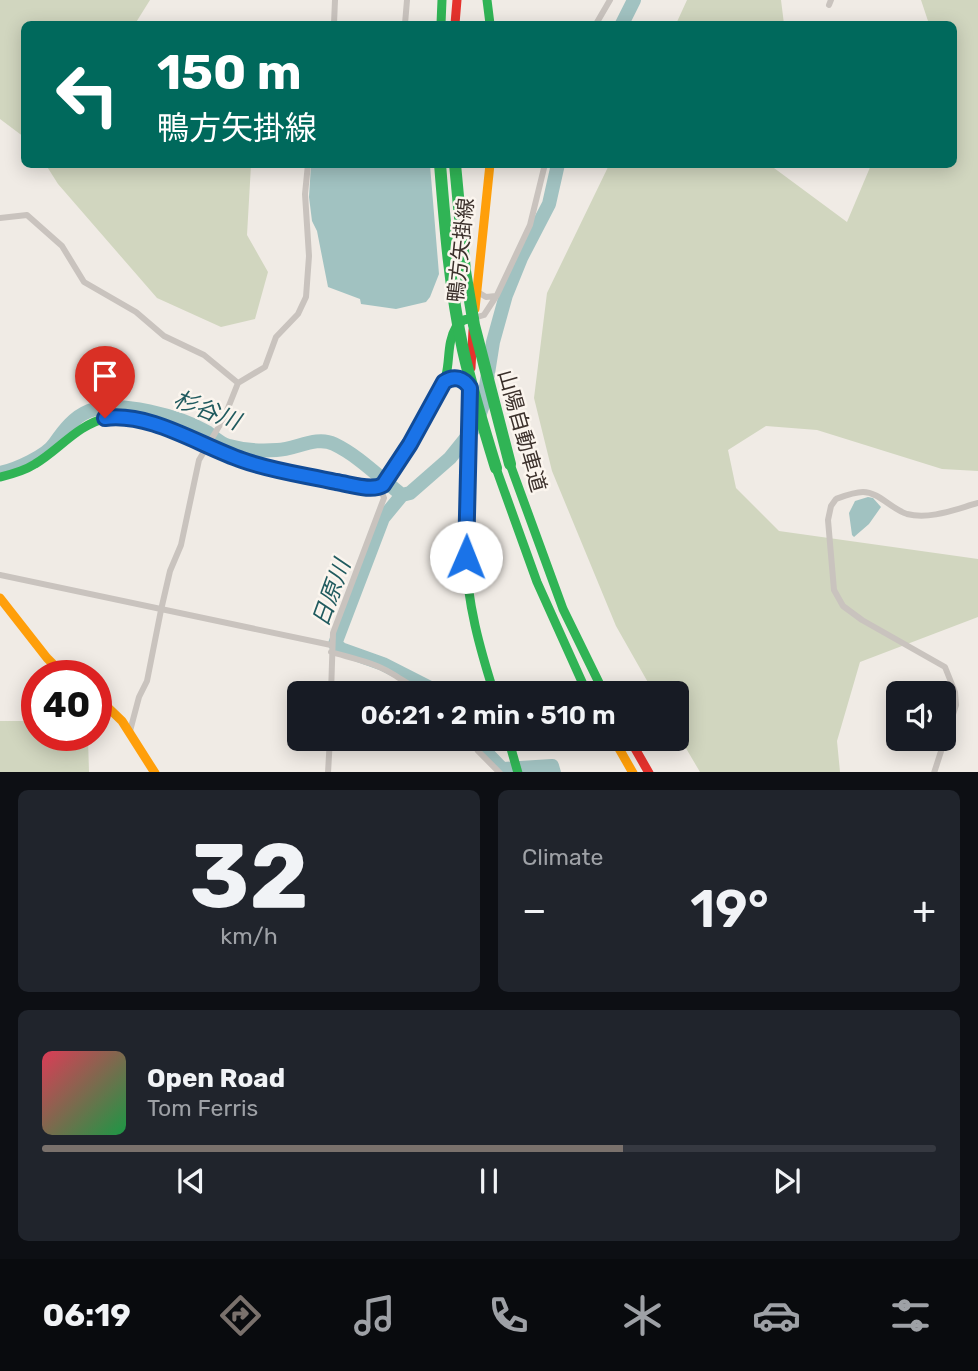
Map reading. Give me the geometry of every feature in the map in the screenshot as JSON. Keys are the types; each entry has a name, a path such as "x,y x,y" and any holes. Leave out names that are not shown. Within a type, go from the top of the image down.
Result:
{"main road":[{"path":"441,21 442,0"},
{"path":"455,21 457,0"},
{"path":"487,0 490,21"},
{"name":"山陽自動車道","path":"440,168 459,331 470,380 521,543 550,616 581,681"},
{"name":"山陽自動車道","path":"454,168 464,271 474,325 510,464 534,538 558,597 598,681"},
{"name":"鴨方矢掛線","path":"384,483 444,382 456,328 465,319 474,318 490,168"},
{"path":"474,318 468,417 466,557 479,645 490,681"},
{"path":"444,382 452,378 460,379 470,388"},
{"path":"0,477 25,472 83,427 105,418 127,417 148,422 254,464 355,485 384,483"},
{"path":"0,598 15,613 50,660"},
{"path":"112,707 155,772"},
{"path":"512,751 517,768"},
{"path":"621,751 633,772"},
{"path":"637,751 649,772"}],"street":[{"path":"334,21 335,0"},
{"path":"405,21 407,0"},
{"path":"598,21 610,0"},
{"path":"130,731 139,697 147,681 170,571 181,545 197,467 224,418 238,383 265,367 276,337 298,314 306,297 309,256 305,194 308,168"},
{"path":"474,318 484,315 497,295 530,225 544,168"},
{"path":"0,218 27,215 62,247 84,282 136,312 164,336 204,355 238,383"},
{"path":"476,291 486,298 497,295"},
{"path":"331,681 332,633 384,498 384,483"},
{"path":"934,772 956,705 956,692 945,667 862,620 843,606 834,590 828,520 831,506 836,499 862,492 876,494 884,503 907,514 933,515 978,503"},
{"path":"0,575 331,649 387,671 401,681"},
{"path":"328,772 329,751"},
{"path":"478,751 500,772"}],"green space":[{"path":"0,0 150,0 137,21 21,21 21,135 0,119"},
{"path":"687,0 781,0 784,21 677,21"},
{"path":"921,0 978,0 978,471 942,469 817,430 766,426 728,450 736,488 779,531 978,559 978,617 860,662 837,741 840,772 700,772 688,751 689,681 647,681 616,626 552,471 534,398 547,293 608,168 774,168 847,222 870,168 957,168 957,21 928,21"},
{"path":"48,168 251,168 247,235 268,272 255,319 221,327 157,298 58,184"},
{"path":"0,721 21,721 21,751 88,751 89,772 0,772"}],"water":[{"path":"311,168 430,168 439,274 426,302 396,309 361,304 360,299 328,287 309,197"},
{"path":"873,498 881,507 869,524 854,537 849,513 855,501"}],"waterway":[{"name":"杉谷川","path":"624,21 634,0"},
{"name":"杉谷川","path":"402,495 410,493 450,458 475,427 483,405 493,342 506,295 521,258 549,204 557,168"},
{"name":"杉谷川","path":"0,473 22,466 45,453 70,424 89,411 116,407 149,411 182,421 207,432 223,444 240,448 277,450 320,441 334,444 402,495"},
{"name":"日原川","path":"402,495 383,518 335,644 416,681"},
{"name":"日原川","path":"485,751 505,772"},
{"path":"504,769 552,766 554,772"}],"traffic: fast":[{"path":"441,21 442,0"},
{"path":"487,0 490,21"},
{"path":"440,168 448,257 458,327 470,380 496,468"},
{"path":"455,168 465,271 474,325 510,464"},
{"path":"0,477 31,466 97,421 121,417 148,421 213,449 267,466 351,485 380,487 409,449 442,389 451,339 456,327 463,320 474,318"},
{"path":"444,382 458,379 470,388"},
{"path":"470,389 467,574 475,626 490,681"},
{"path":"510,464 563,609 598,681"},
{"path":"496,468 537,582 582,681"},
{"path":"512,751 518,772"}],"traffic: slow":[{"path":"475,309 490,168"},
{"path":"0,598 49,660"},
{"path":"112,711 122,721 154,772"},
{"path":"620,751 632,772"}],"traffic: jam":[{"path":"455,21 457,0"},
{"path":"471,368 473,330"},
{"path":"636,751 648,772"}],"route":[{"path":"105,418 127,417 148,422 245,461 376,488 383,485 410,444 444,382 452,378 464,380 470,388 466,557"}]}
